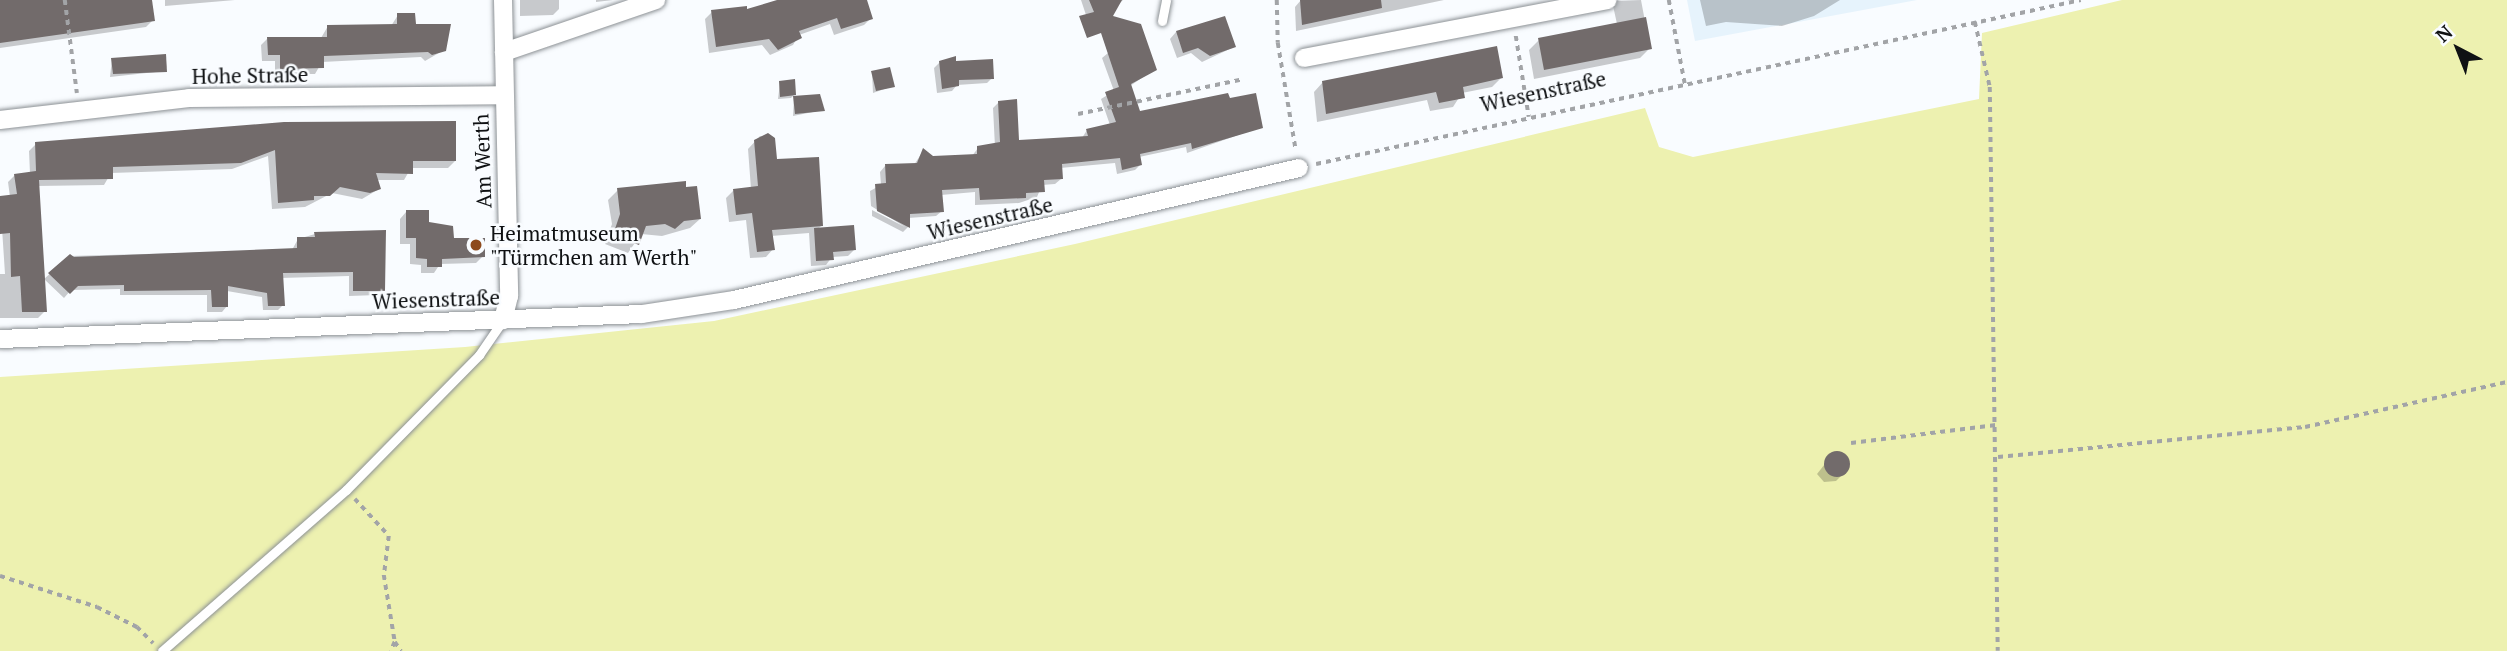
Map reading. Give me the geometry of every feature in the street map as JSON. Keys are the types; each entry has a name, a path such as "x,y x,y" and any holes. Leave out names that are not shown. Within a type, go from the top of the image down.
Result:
{"street":[{"name":"Am Werth","path":"503,0 502,95 509,296 503,320"},
{"path":"504,52 656,0"},
{"path":"1304,58 1512,17 1553,4 1608,0"},
{"name":"Hohe Straße","path":"0,120 189,98 502,95"},
{"name":"Wiesenstraße","path":"0,339 642,314 734,300 1299,168"}],"lane":[{"path":"1162,22 1166,0"},
{"path":"162,651 346,490 479,355 503,320"}],"path":[{"path":"65,0 80,112"},
{"path":"1277,0 1278,43 1299,168"},
{"path":"1669,0 1685,84"},
{"name":"Wiesenstraße","path":"1299,168 2081,0"},
{"path":"1512,17 1529,117"},
{"path":"1975,22 1990,87 1997,457 1997,651"},
{"path":"1078,114 1240,80"},
{"path":"1997,457 2305,427 2507,382"},
{"path":"1851,443 1996,425"},
{"path":"346,490 388,536 384,575 395,642 401,651"},
{"path":"0,576 97,607 137,627 162,651"},
{"path":"391,651 395,642"}],"shaded area":[{"path":"1687,0 1917,0 1695,41"}],"green space":[{"path":"2122,0 2507,0 2507,651 0,651 0,377 465,347 714,321 1075,244 1645,108 1659,147 1693,157 1979,99 1982,33"}],"building":[{"path":"0,0 152,0 155,21 0,43"},
{"path":"777,0 867,0 873,19 841,29 837,18 799,31 802,38 778,50 769,39 716,47 711,10 747,6 747,9"},
{"path":"1089,0 1122,0 1113,16 1141,24 1157,70 1131,84 1140,111 1228,93 1230,98 1256,93 1263,128 1192,149 1191,143 1140,154 1142,165 1122,170 1120,158 1062,164 1063,179 1044,180 1045,192 1026,193 1026,198 980,200 979,188 942,190 944,212 910,214 910,228 877,211 875,184 886,183 885,164 917,163 923,148 933,156 977,154 977,146 1000,142 998,101 1017,99 1019,140 1088,136 1086,129 1116,122 1105,92 1119,87 1101,33 1087,38 1079,16 1094,12"},
{"path":"1300,0 1381,0 1382,8 1302,25"},
{"path":"397,13 415,13 416,24 451,24 446,51 432,55 428,52 324,56 324,68 280,69 280,55 268,55 267,37 327,37 327,25 397,24"},
{"path":"1225,16 1236,47 1210,56 1198,48 1183,53 1176,31"},
{"path":"1646,17 1652,49 1544,70 1538,38"},
{"path":"1497,46 1503,78 1463,87 1465,98 1439,103 1436,92 1326,114 1322,81"},
{"path":"166,54 167,72 113,74 111,58"},
{"path":"956,56 956,61 993,59 994,79 959,80 959,86 942,89 939,61"},
{"path":"890,67 895,87 876,91 871,71"},
{"path":"795,79 796,95 780,97 779,81"},
{"path":"820,94 825,111 795,114 793,96"},
{"path":"456,121 456,161 413,161 413,174 376,173 381,189 370,193 340,187 330,196 314,196 314,200 278,203 275,150 241,163 113,167 113,179 39,180 47,312 22,312 20,276 11,277 10,233 0,234 0,196 17,194 14,174 36,171 35,142 284,122"},
{"path":"768,133 775,138 777,159 819,157 823,226 772,230 775,250 757,252 752,213 736,215 733,189 758,186 754,140"},
{"path":"686,181 686,187 697,186 701,219 684,221 675,229 665,224 646,226 639,245 613,235 620,214 617,188"},
{"path":"406,210 429,210 429,222 453,226 454,238 485,238 485,257 442,259 442,267 427,267 427,259 416,258 416,238 406,238"},
{"path":"854,225 856,250 833,252 834,260 816,261 814,228"},
{"path":"386,230 385,291 353,291 353,272 283,273 285,306 268,306 267,293 228,286 228,307 212,307 211,290 124,291 124,285 78,286 70,294 48,273 70,254 74,257 297,248 297,237 315,237 314,232"},
{"path":"1837,451 1846,455 1850,464 1846,473 1837,477 1828,473 1824,464 1828,455"}],"place":[{"name":"Heimatmuseum \"Türmchen am Werth\"","path":"476,245"}]}
